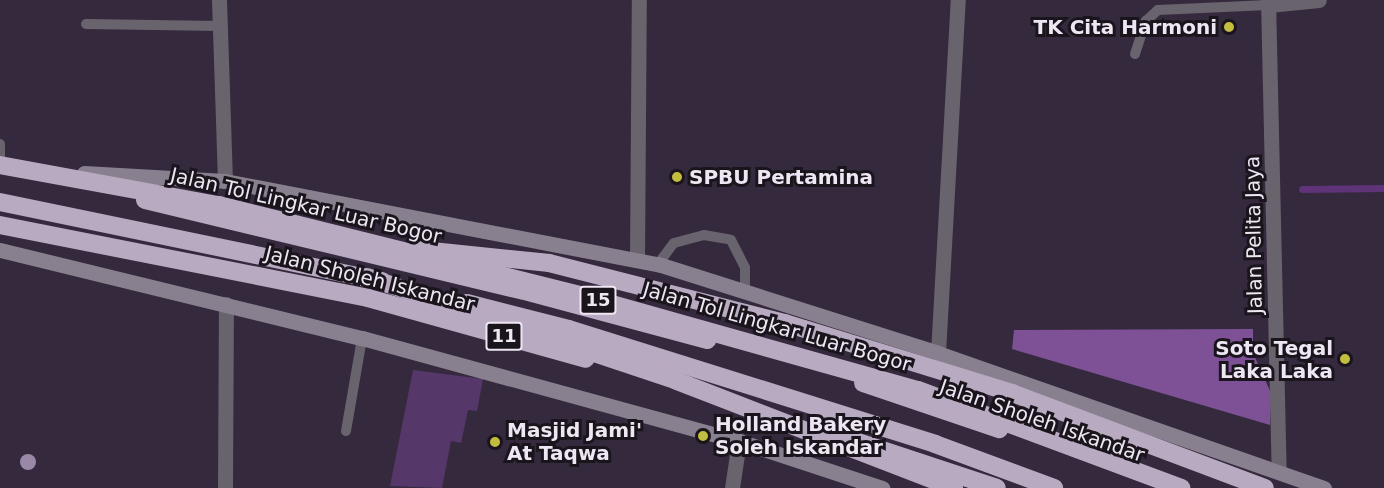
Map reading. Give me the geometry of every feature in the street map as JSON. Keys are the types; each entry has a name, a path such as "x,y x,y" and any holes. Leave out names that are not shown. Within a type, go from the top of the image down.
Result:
{"highway":[{"name":"Jalan Tol Lingkar Luar Bogor","path":"0,167 219,205 583,296 918,390 1181,488"},
{"name":"Jalan Sholeh Iskandar","path":"0,167 236,219 736,347 871,385 1162,488"},
{"name":"15","path":"0,202 367,277 569,329 935,444 1054,488"},
{"name":"Jalan Sholeh Iskandar","path":"0,225 368,298 693,389 997,488"},
{"path":"373,245 549,263 785,323 1012,393 1265,488"},
{"path":"367,277 678,381 954,488"}],"street":[{"path":"219,0 225,182"},
{"path":"638,260 639,0"},
{"path":"938,353 958,0"},
{"path":"1268,2 1319,0"},
{"name":"Jalan Pelita Jaya","path":"1268,2 1277,237 1279,470"},
{"path":"0,167 225,182 658,264 938,353 1279,470 1324,488"},
{"path":"0,250 362,338 739,441 882,488"},
{"path":"225,488 226,304"},
{"path":"732,488 739,441"}],"lane":[{"path":"1135,54 1146,21 1158,10 1268,2"},
{"path":"86,24 220,26"},
{"path":"0,144 0,156"},
{"path":"658,264 674,243 704,235 731,240 745,268 745,290"},
{"path":"346,431 362,338"}],"shaded area":[{"path":"1253,329 1253,353 1271,393 1270,425 1012,349 1014,330"},
{"path":"413,370 483,379 477,411 468,410 461,443 451,441 442,488 390,486"}],"waterway":[{"path":"1302,189 1384,188"}],"place":[{"name":"TK Cita Harmoni","path":"1229,27"},
{"name":"SPBU Pertamina","path":"677,177"},
{"name":"Soto Tegal Laka Laka","path":"1345,359"},
{"name":"Holland Bakery Soleh Iskandar","path":"703,436"},
{"name":"Masjid Jami' At Taqwa","path":"495,442"}]}
